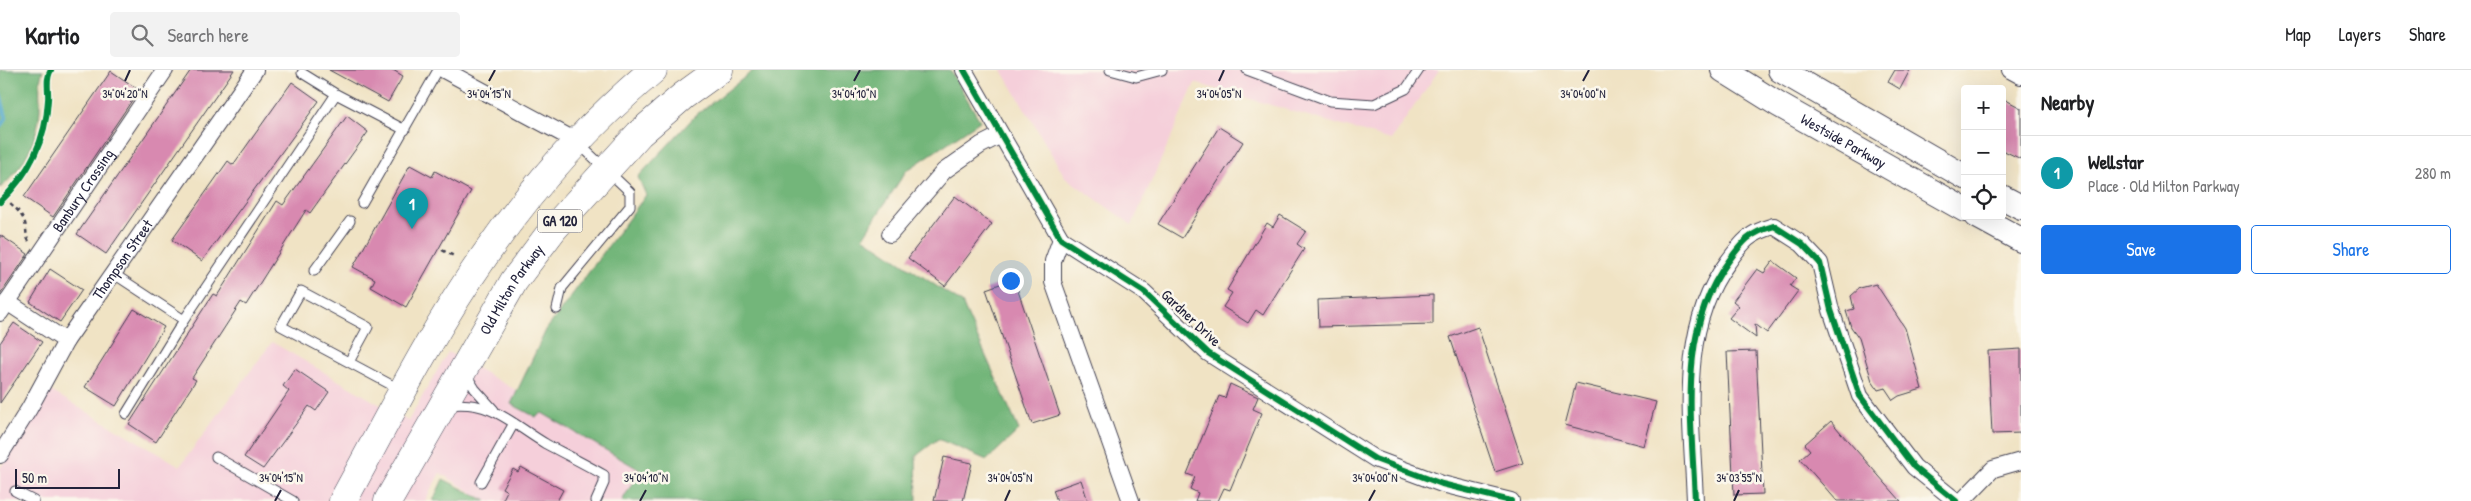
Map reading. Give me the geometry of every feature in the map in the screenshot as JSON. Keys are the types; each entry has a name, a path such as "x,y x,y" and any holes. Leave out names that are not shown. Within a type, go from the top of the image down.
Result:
{"highway":[{"name":"GA 120","path":"343,501 452,306 484,256 539,183 576,141 621,97 653,70"},
{"name":"Old Milton Parkway","path":"389,500 514,281 554,228 606,168 654,121 683,96 719,70"}],"main road":[{"name":"Westside Parkway","path":"1723,70 1796,115 1961,208"},
{"name":"Westside Parkway","path":"1780,70 1962,175"},
{"path":"2006,199 2021,207"},
{"path":"1984,220 2021,240"}],"street":[{"name":"Banbury Crossing","path":"4,308 165,70"},
{"name":"Thompson Street","path":"0,455 29,409 66,341 255,70"},
{"path":"444,70 576,141"},
{"name":"Gardner Drive","path":"964,70 1061,239 1144,292 1208,353 1375,459 1442,484 1511,501"},
{"path":"2010,70 2021,76"},
{"path":"890,234 944,171 981,145 1001,136"},
{"path":"1694,501 1690,372 1698,320 1717,277 1745,239 1757,231 1774,226 1802,244 1820,263 1831,310 1860,396 1914,466 1956,501"},
{"path":"1061,239 1053,262 1053,282 1131,501"},
{"path":"4,308 66,341"},
{"path":"1962,501 1994,469 2021,461"}],"lane":[{"path":"362,204 438,70"},
{"path":"1110,70 1136,77 1162,70"},
{"path":"1247,70 1330,102 1374,104 1406,89 1419,70"},
{"path":"302,73 336,94 405,130"},
{"path":"126,414 184,320 336,94"},
{"path":"557,310 562,288 630,206 630,192 576,141"},
{"path":"314,271 350,221"},
{"path":"114,274 184,320"},
{"path":"348,362 368,327 301,291 281,326 348,362 404,392"},
{"path":"463,368 475,389 494,410 545,443 604,475 604,483 596,501"},
{"path":"442,406 468,403 494,410"},
{"path":"481,482 514,423"},
{"path":"216,457 293,501"},
{"path":"15,491 34,501"}],"path":[{"path":"10,193 2,200 14,206 25,221 26,238 42,253"},
{"path":"442,250 454,256"}],"shaded area":[{"path":"1002,70 1439,70 1391,140 1195,83 1132,225 1065,177"},
{"path":"272,342 408,421 448,352 649,465 627,501 486,501 440,473 425,501 0,501 0,468 51,391 180,466"}],"green space":[{"path":"0,70 43,70 40,85 39,121 33,143 16,172 0,188"},
{"path":"754,70 950,70 980,121 906,171 863,237 962,303 1019,430 987,460 938,439 916,456 917,501 622,501 640,470 542,413 536,417 511,404 546,330 646,195 638,177 696,115"},
{"path":"443,479 486,501 433,501"}],"building":[{"path":"191,70 234,70 106,254 77,234"},
{"path":"329,70 393,70 403,76 388,102"},
{"path":"1895,70 1910,70 1900,89 1888,82"},
{"path":"111,71 139,90 53,217 24,197"},
{"path":"292,82 319,101 202,261 172,240 228,161 233,165"},
{"path":"2006,100 2021,108 2021,159 2006,152"},
{"path":"347,116 368,132 310,213 306,210 246,305 241,302 192,378 196,380 156,442 129,424 213,294 217,296 277,201 283,205"},
{"path":"1219,127 1243,142 1182,238 1158,224"},
{"path":"410,165 432,177 435,171 471,191 406,307 371,287 375,279 353,267"},
{"path":"955,196 992,224 945,286 908,258"},
{"path":"1280,215 1306,231 1297,244 1304,249 1263,315 1256,310 1248,323 1223,307 1232,293 1227,290 1267,223 1273,227"},
{"path":"0,235 28,254 0,295"},
{"path":"1773,261 1796,278 1790,286 1798,291 1767,333 1755,324 1756,338 1729,318 1739,306 1733,301 1757,269 1764,273"},
{"path":"50,269 82,290 60,322 30,302"},
{"path":"1014,279 1060,415 1032,424 986,289"},
{"path":"1876,284 1905,328 1922,389 1899,396 1893,400 1885,388 1878,390 1872,381 1859,338 1851,327 1846,311 1854,309 1851,296 1860,288"},
{"path":"1433,295 1433,324 1319,327 1318,300"},
{"path":"134,309 164,327 116,406 85,387"},
{"path":"14,323 42,342 0,403 0,343"},
{"path":"1478,327 1523,463 1495,472 1450,337"},
{"path":"2021,349 2021,433 1992,434 1988,351"},
{"path":"1756,351 1763,494 1734,495 1727,352"},
{"path":"295,369 329,392 316,411 309,406 263,469 244,457 289,391 283,386"},
{"path":"1576,383 1656,402 1644,446 1565,425"},
{"path":"1230,384 1258,397 1253,409 1262,413 1230,490 1224,488 1218,501 1195,501 1198,493 1190,489 1195,477 1187,474 1219,396 1225,398"},
{"path":"1831,421 1901,501 1837,501 1800,459 1810,450 1805,444"},
{"path":"944,457 972,463 963,501 934,501"},
{"path":"521,467 563,490 557,501 502,501 507,491 502,488 513,469 518,472"},
{"path":"1081,480 1088,501 1057,501 1053,490"}],"waterway":[{"path":"0,94 6,118 0,126"}],"cycle path":[{"path":"0,202 19,180 40,143 47,115 48,81 51,70"},
{"path":"964,70 1061,239 1144,292 1208,353 1375,459 1442,484 1511,501"},
{"path":"1695,501 1691,377 1694,346 1701,317 1712,289 1738,248 1752,235 1774,226 1802,244 1820,263 1831,310 1860,396 1914,467 1956,501"}],"place":[{"name":"Wellstar","path":"412,229"}]}
